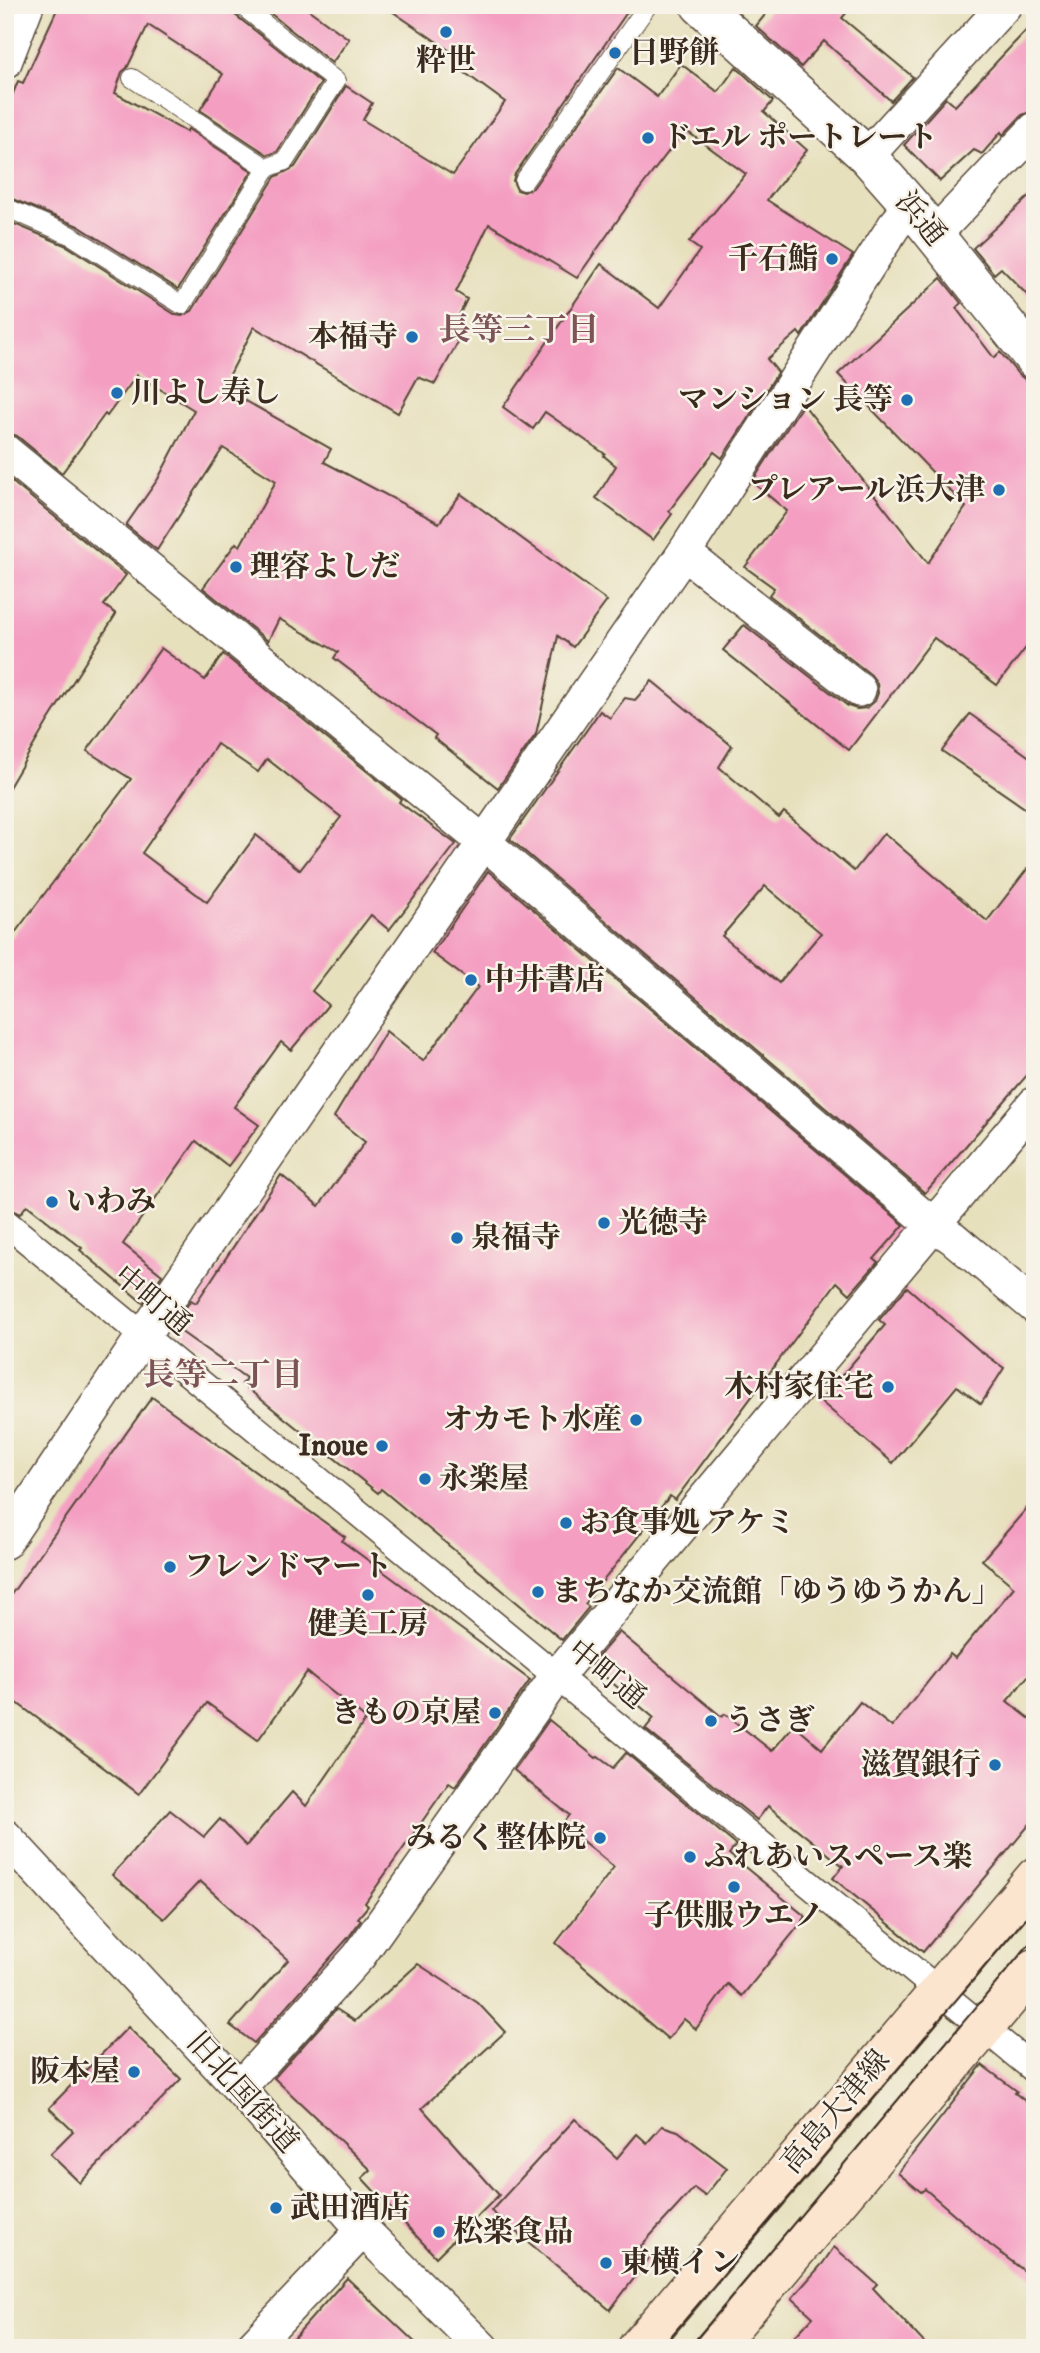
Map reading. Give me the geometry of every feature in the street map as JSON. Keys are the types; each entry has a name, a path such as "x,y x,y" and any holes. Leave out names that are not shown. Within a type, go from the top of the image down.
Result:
{"main road":[{"name":"高島大津線","path":"637,2348 1035,1877"},
{"name":"高島大津線","path":"714,2348 1035,1968"}],"street":[{"name":"浜通","path":"700,5 867,156 1035,360"},
{"path":"867,156 1005,5"},
{"path":"5,62 18,14"},
{"path":"5,1542 142,1336 684,553 894,226 923,221 1035,129"},
{"path":"5,452 485,843 933,1225 953,1238 1035,1307"},
{"path":"684,553 859,690"},
{"path":"239,2088 359,1956 556,1677 1035,1103"},
{"name":"中町通","path":"5,1222 1035,2070"},
{"name":"旧北国街道","path":"5,1836 239,2088 363,2230 482,2348"},
{"path":"251,2348 363,2230"}],"lane":[{"path":"5,207 72,236 182,304 267,168 285,161 336,81 242,5"},
{"path":"524,181 648,5"},
{"path":"132,78 267,168"}],"building":[{"path":"59,5 230,5 234,14 321,83 277,152 268,155 200,110 223,74 148,25 127,68 122,72 115,93 186,132 188,129 252,171 178,289 78,226 5,196 5,113 18,81 23,83"},
{"path":"260,5 302,5 349,39 332,63"},
{"path":"383,5 632,5 515,174 513,181 517,190 524,192 533,188 618,68 657,97 681,64 718,92 736,67 773,101 764,112 807,150 767,200 853,255 801,336 798,332 767,359 778,372 722,458 714,452 669,511 672,514 653,540 596,498 616,466 605,454 545,412 533,429 503,407 601,264 659,308 700,250 689,242 746,174 685,130 577,278 489,224 456,292 467,299 449,336 458,342 435,384 418,377 398,413 254,327 223,388 331,449 324,462 439,523 461,494 607,601 573,647 558,636 536,734 498,788 434,738 436,735 334,658 338,652 279,619 268,641 203,588 236,543 240,546 276,481 223,448 157,550 126,525 158,479 194,410 137,375 62,473 17,436 5,432 5,220 67,246 176,315 182,316 192,311 275,177 295,167 346,86 372,103 363,120 453,175 505,102 457,67 462,59"},
{"path":"773,5 853,5 842,18 913,77 891,101 824,41 801,67 756,26"},
{"path":"1035,21 1035,110 1022,115 1003,135 1001,132 982,154 974,150 940,181 904,145 946,98 955,106"},
{"path":"1035,191 1035,303 1001,268 994,274 973,248"},
{"path":"941,278 961,303 956,308 994,358 1000,352 1018,374 1026,380 1035,381 1035,636 997,685 934,638 849,750 723,650 744,625 848,706 867,708 875,701 878,693 877,683 871,675 769,595 774,588 745,567 787,511 752,482 803,404 928,563 966,507 838,374"},
{"path":"5,476 126,575 104,605 116,614 5,794"},
{"path":"161,648 205,680 223,654 401,799 399,802 456,844 389,930 371,915 312,991 328,1005 291,1050 281,1042 234,1107 259,1125 228,1166 196,1141 123,1244 162,1275 143,1303 80,1250 82,1248 27,1205 20,1214 5,1207 5,946 131,779 87,751","holes":["217,744 258,772 267,759 341,817 300,870 256,835 207,902 142,853"]},
{"path":"652,681 732,746 719,767 779,818 784,812 854,871 884,833 987,921 1035,859 1035,1066 925,1193 510,839 600,711 610,718 625,698 635,700","holes":["765,886 821,933 779,983 722,936"]},
{"path":"970,714 1035,761 1035,815 942,751"},
{"path":"488,871 904,1225 874,1259 878,1262 850,1294 837,1282 675,1500 670,1496 585,1604 589,1607 562,1640 381,1489 378,1493 242,1384 246,1378 173,1326 191,1300 196,1303 281,1175 319,1206 365,1142 334,1117 386,1031 423,1061 478,987 432,953"},
{"path":"907,1287 1004,1368 981,1404 957,1386 893,1463 820,1401 885,1325 879,1320"},
{"path":"152,1397 345,1537 342,1541 530,1680 455,1787 449,1783 365,1903 368,1906 358,1918 361,1920 348,1938 254,2043 230,2025 288,1960 200,1881 164,1919 112,1875 170,1810 204,1837 220,1819 246,1846 292,1792 306,1806 366,1719 307,1672 258,1740 207,1703 139,1794 5,1694 5,1603"},
{"path":"1035,1499 1035,1668 1007,1701 1035,1723 1035,1818 923,1952 833,1878 843,1866 768,1806 757,1820 645,1729 654,1718 591,1665 619,1632 722,1717 725,1714 772,1751 794,1725 822,1749 860,1702 892,1727 950,1654 955,1658 1014,1587 982,1560"},
{"path":"549,1720 596,1758 613,1768 626,1753 736,1845 729,1854 806,1917 742,1996 728,1984 696,2029 684,2019 668,2039 556,1943 614,1867 562,1824 569,1815 514,1770"},
{"path":"418,1964 478,2003 505,2032 422,2108 499,2195 436,2257 362,2178 371,2170 274,2078 336,2009 355,2021"},
{"path":"128,2027 181,2079 80,2183 50,2154 73,2131 49,2108"},
{"path":"982,2065 1017,2091 1015,2093 1035,2109 1035,2279 990,2245 925,2189 921,2192 898,2173"},
{"path":"575,2119 617,2158 637,2134 647,2143 662,2126 678,2131 727,2168 705,2196 694,2188 640,2247 651,2256 610,2310 491,2211"},
{"path":"834,2247 877,2284 873,2288 929,2348 784,2348 813,2317 792,2298"},
{"path":"347,2278 421,2348 285,2348"}],"tram line":[{"path":"661,2348 1035,1907"},
{"path":"689,2348 1035,1937"}],"place":[{"name":"粋世","path":"446,32"},
{"name":"日野餅","path":"615,53"},
{"name":"ドエル ポートレート","path":"648,138"},
{"name":"千石鮨","path":"832,259"},
{"name":"本福寺","path":"412,337"},
{"name":"川よし寿し","path":"117,393"},
{"name":"マンション 長等","path":"907,400"},
{"name":"プレアール浜大津","path":"999,490"},
{"name":"理容よしだ","path":"236,567"},
{"name":"中井書店","path":"471,980"},
{"name":"いわみ","path":"52,1202"},
{"name":"光徳寺","path":"604,1223"},
{"name":"泉福寺","path":"457,1238"},
{"name":"木村家住宅","path":"888,1387"},
{"name":"オカモト水産","path":"636,1420"},
{"name":"Inoue","path":"382,1446"},
{"name":"永楽屋","path":"425,1479"},
{"name":"お食事処 アケミ","path":"566,1523"},
{"name":"フレンドマート","path":"170,1567"},
{"name":"まちなか交流館「ゆうゆうかん」","path":"538,1592"},
{"name":"健美工房","path":"368,1595"},
{"name":"きもの京屋","path":"495,1713"},
{"name":"うさぎ","path":"711,1721"},
{"name":"滋賀銀行","path":"995,1765"},
{"name":"みるく整体院","path":"600,1838"},
{"name":"ふれあいスペース楽","path":"690,1857"},
{"name":"子供服ウエノ","path":"734,1887"},
{"name":"阪本屋","path":"134,2072"},
{"name":"武田酒店","path":"276,2208"},
{"name":"松楽食品","path":"439,2232"},
{"name":"東横イン","path":"606,2263"}],"district":[{"name":"長等三丁目","path":"519,331"},
{"name":"長等二丁目","path":"223,1376"}]}
